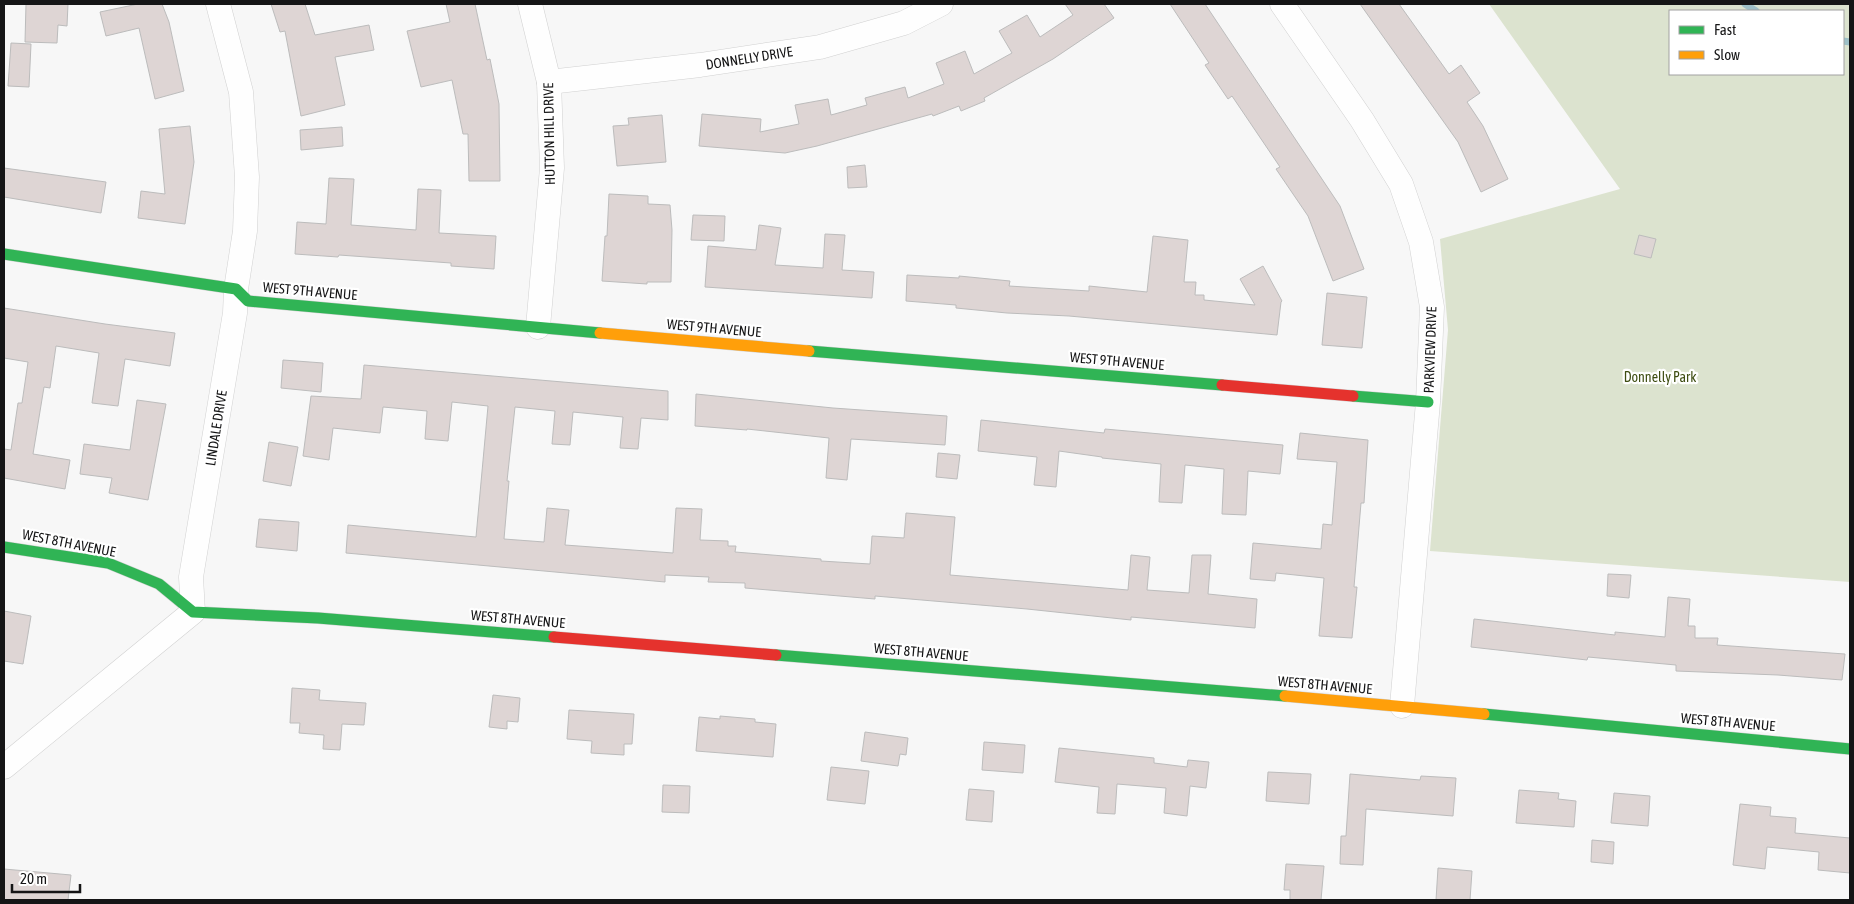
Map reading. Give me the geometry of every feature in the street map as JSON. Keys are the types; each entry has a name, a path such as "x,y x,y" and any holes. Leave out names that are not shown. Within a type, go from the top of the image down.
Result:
{"street":[{"name":"LINDALE DRIVE","path":"193,612 192,577 235,312 236,289 245,231 246,177 242,92 218,4"},
{"name":"HUTTON HILL DRIVE","path":"530,4 550,82 552,168 538,327"},
{"name":"DONNELLY DRIVE","path":"550,82 700,65 820,47 904,23 941,4"},
{"name":"PARKVIEW DRIVE","path":"1282,4 1362,120 1400,184 1421,242 1432,307 1428,402 1402,706"},
{"name":"WEST 9TH AVENUE","path":"4,254 236,289 248,301 711,343 1428,402"},
{"name":"WEST 8TH AVENUE","path":"4,547 108,563 159,584 193,612 318,618 1402,706 1850,749"},
{"path":"4,767 193,612"}],"green space":[{"name":"Donnelly Park","path":"1489,4 1850,4 1850,582 1430,551 1448,330 1440,239 1620,189"}],"building":[{"path":"26,4 68,4 67,26 58,25 57,43 25,42"},
{"path":"138,4 162,4 169,22 184,91 155,99 139,28 106,36 100,12"},
{"path":"271,4 305,4 315,35 369,25 374,50 335,57 345,105 301,116 285,31 280,32"},
{"path":"446,4 475,4 487,60 490,59 499,104 500,181 469,181 468,134 463,134 452,80 421,87 407,31 450,22"},
{"path":"1065,4 1104,4 1114,18 1053,59 984,98 985,101 961,111 959,106 933,116 932,114 785,153 699,146 702,114 761,119 760,132 799,124 795,105 828,99 831,115 867,105 865,98 905,87 908,98 944,84 936,63 965,51 974,74 1012,53 999,31 1027,15 1040,37 1073,15"},
{"path":"1170,4 1205,4 1340,206 1364,269 1333,281 1308,216 1276,169 1280,167 1232,96 1228,99 1205,65 1209,63"},
{"path":"1360,4 1399,4 1449,74 1461,65 1480,93 1467,102 1483,126 1508,179 1481,192 1458,142"},
{"path":"11,43 31,44 29,87 8,86"},
{"path":"662,115 666,162 617,166 613,126 629,125 628,118"},
{"path":"190,126 194,162 185,224 138,218 141,191 165,194 159,129"},
{"path":"342,127 343,146 301,150 300,130"},
{"path":"865,165 867,187 848,188 847,167"},
{"path":"4,168 106,182 101,213 4,197"},
{"path":"329,178 354,179 351,225 416,230 418,189 441,190 439,233 496,236 494,269 451,266 451,263 339,255 338,257 295,254 297,222 326,224"},
{"path":"609,194 648,196 648,204 670,205 672,230 671,282 647,282 647,284 602,281"},
{"path":"693,215 725,216 724,241 691,240"},
{"path":"759,225 781,228 775,265 823,268 825,234 845,235 842,270 874,272 872,298 705,287 708,246 756,250"},
{"path":"1639,235 1656,239 1651,258 1634,254"},
{"path":"1153,236 1188,240 1184,282 1196,282 1195,295 1204,295 1204,300 1255,305 1240,279 1263,266 1282,301 1277,335 1069,316 1007,313 956,308 956,305 906,301 907,275 959,278 959,276 1010,281 1009,286 1089,291 1089,286 1147,292"},
{"path":"1327,293 1367,297 1362,348 1322,345"},
{"path":"4,308 175,333 170,366 125,359 118,406 92,403 99,353 56,346 50,388 44,387 33,454 70,460 65,489 4,478 4,449 11,450 18,403 22,403 28,362 4,358"},
{"path":"283,360 323,363 321,392 281,388"},
{"path":"364,365 668,391 668,420 641,418 638,449 620,448 623,417 573,412 570,445 552,444 555,411 515,407 507,481 509,481 504,539 544,542 547,508 569,510 565,545 673,553 676,508 702,509 700,540 728,541 728,546 736,546 735,552 870,564 872,536 904,538 906,513 955,517 950,575 1128,590 1131,555 1150,557 1147,590 1189,593 1192,555 1211,555 1208,594 1257,599 1255,628 1131,617 1131,620 875,596 875,599 745,588 745,583 708,582 709,577 665,575 665,582 346,553 348,525 476,537 488,406 452,402 448,441 425,439 427,411 383,407 380,433 333,428 329,460 303,456 311,396 361,399"},
{"path":"696,394 833,408 947,416 945,445 851,439 847,480 826,478 829,438 747,429 695,426"},
{"path":"137,400 166,404 148,500 109,493 112,478 80,474 84,444 130,450"},
{"path":"981,420 1104,433 1105,429 1283,445 1280,474 1248,471 1246,515 1222,514 1224,469 1185,465 1182,503 1159,502 1161,464 1102,458 1059,451 1056,487 1034,485 1037,457 978,451"},
{"path":"1300,433 1368,440 1364,503 1361,503 1354,587 1357,587 1352,638 1319,636 1324,578 1276,573 1275,581 1250,579 1253,543 1321,549 1323,524 1332,525 1337,462 1297,459"},
{"path":"269,442 298,447 291,486 263,481"},
{"path":"938,453 960,455 957,479 936,477"},
{"path":"259,519 299,522 297,551 256,547"},
{"path":"1608,574 1631,575 1629,598 1607,596"},
{"path":"1668,597 1690,599 1688,626 1695,626 1695,638 1718,638 1717,645 1845,654 1842,680 1778,675 1676,671 1676,665 1588,657 1587,660 1471,647 1474,619 1615,635 1615,632 1665,637"},
{"path":"4,611 31,616 23,664 4,661"},
{"path":"292,688 320,690 319,700 366,703 364,725 342,724 340,750 323,749 324,735 299,733 300,723 290,723"},
{"path":"493,695 520,698 518,722 507,721 507,729 489,727"},
{"path":"569,710 634,714 632,744 624,744 624,755 591,753 592,741 567,739"},
{"path":"720,716 755,719 755,722 776,724 773,757 696,751 699,717 720,719"},
{"path":"865,732 908,738 906,755 900,754 898,766 861,761"},
{"path":"984,742 1025,745 1023,773 982,770"},
{"path":"1059,748 1154,758 1154,763 1187,767 1188,760 1209,762 1206,788 1190,786 1187,816 1164,813 1166,788 1117,784 1115,814 1097,813 1099,787 1055,782"},
{"path":"831,767 869,771 865,804 827,800"},
{"path":"1268,772 1311,774 1309,804 1266,801"},
{"path":"1350,774 1420,780 1421,776 1456,778 1453,816 1366,809 1363,865 1340,864 1341,836 1346,836"},
{"path":"663,785 690,786 689,813 662,812"},
{"path":"969,789 994,791 992,822 966,820"},
{"path":"1519,790 1559,793 1558,799 1576,801 1574,827 1516,823"},
{"path":"1614,793 1650,796 1648,826 1611,823"},
{"path":"1740,804 1771,807 1770,816 1796,818 1795,833 1850,838 1850,873 1818,870 1819,852 1767,847 1765,869 1733,865"},
{"path":"1592,840 1614,842 1613,864 1591,862"},
{"path":"1286,864 1324,866 1321,900 1290,900 1290,890 1284,890"},
{"path":"1438,868 1472,871 1470,900 1436,900"},
{"path":"4,869 71,875 68,900 4,900"}],"waterway":[{"path":"1745,4 1754,10"},
{"path":"1844,41 1850,42"}],"traffic: fast":[{"path":"4,254 236,289 248,301 600,333"},
{"path":"809,351 1222,385"},
{"path":"1353,396 1428,402"},
{"path":"4,547 108,563 159,584 193,612 318,618 554,637"},
{"path":"776,655 1285,696"},
{"path":"1484,714 1850,749"}],"traffic: slow":[{"path":"600,333 809,351"},
{"path":"1285,696 1484,714"}],"traffic: jam":[{"path":"1222,385 1353,396"},
{"path":"554,637 776,655"}]}
